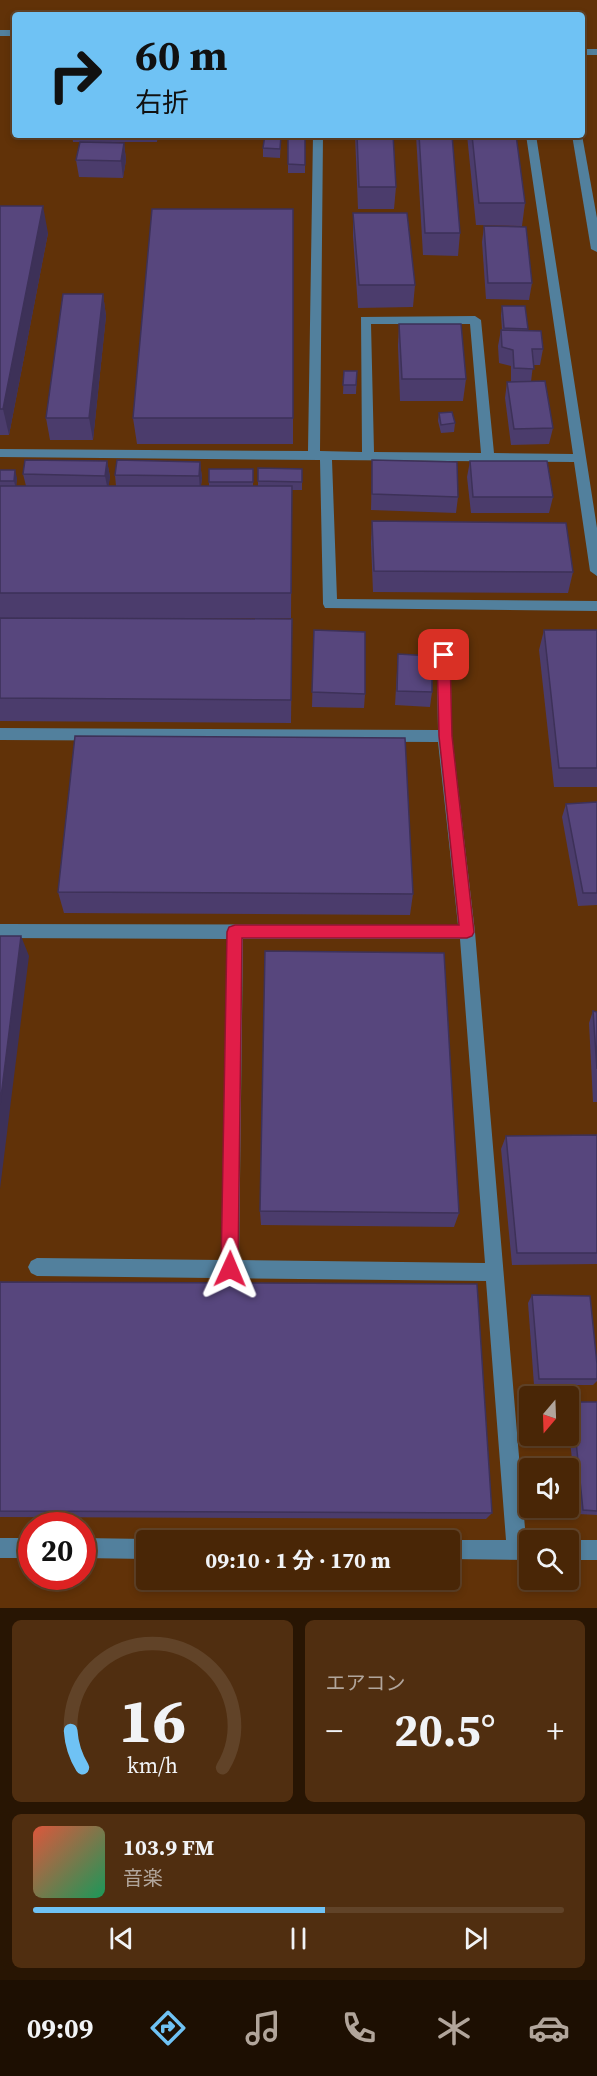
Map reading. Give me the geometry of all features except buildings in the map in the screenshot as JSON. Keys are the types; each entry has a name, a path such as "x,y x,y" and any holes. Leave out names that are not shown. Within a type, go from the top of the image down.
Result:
{"lane":[{"path":"318,138 320,456 330,604 597,606"},
{"path":"531,138 597,571"},
{"path":"578,138 597,249"},
{"path":"368,457 365,321 475,320 488,458"},
{"path":"0,453 579,458"},
{"path":"443,634 445,736 467,932 495,1272 521,1530"},
{"path":"0,734 445,736"},
{"path":"0,931 467,932"},
{"path":"230,1269 235,932"},
{"path":"37,1267 495,1272"},
{"path":"0,1548 18,1548"},
{"path":"96,1548 136,1549"},
{"path":"460,1550 519,1550"},
{"path":"579,1550 597,1550"}],"route":[{"path":"230,1269 235,932 467,932 445,736 444,655"}]}
